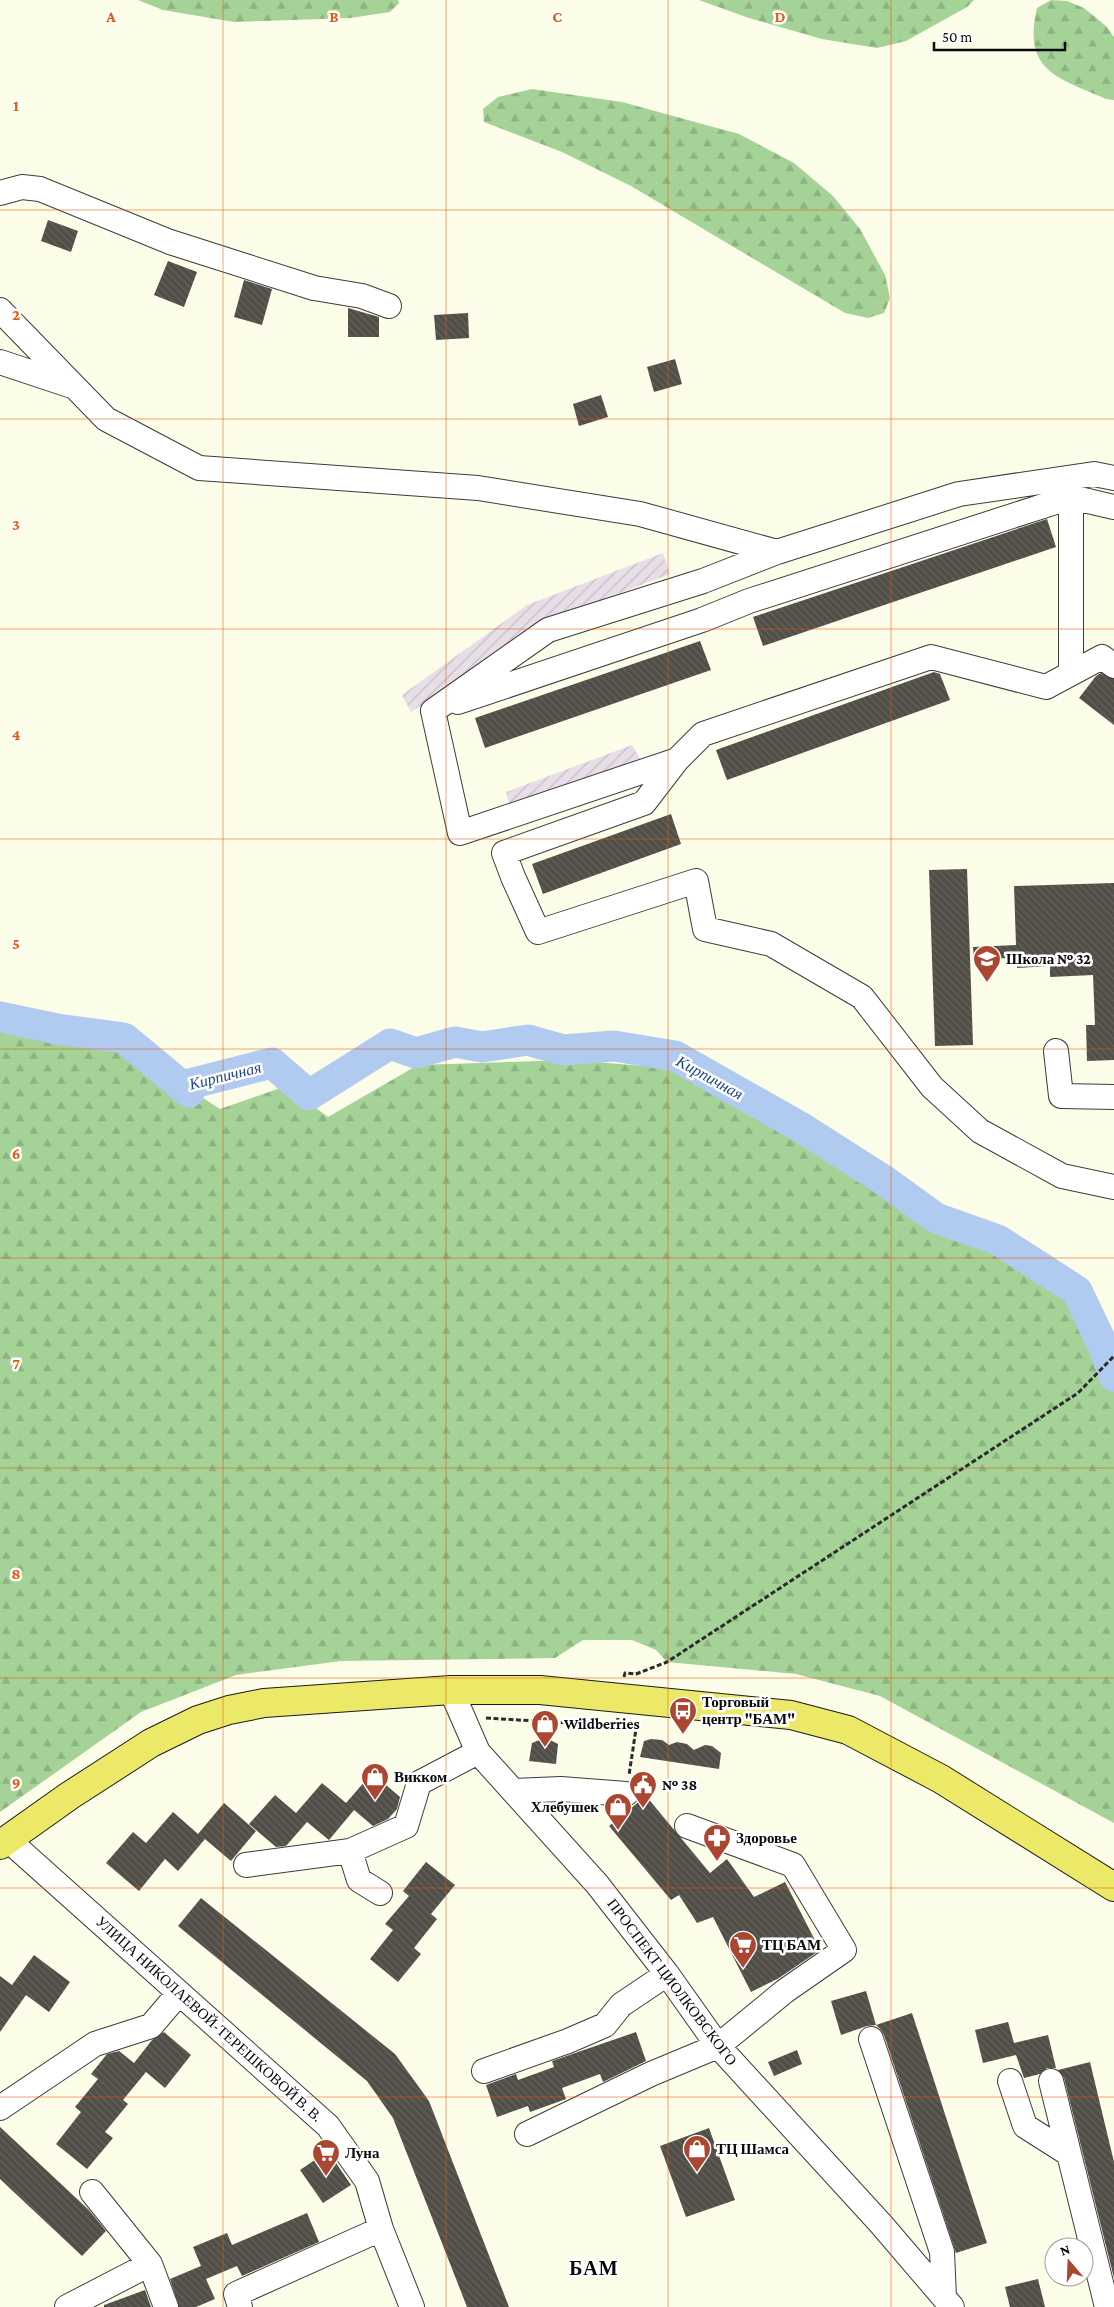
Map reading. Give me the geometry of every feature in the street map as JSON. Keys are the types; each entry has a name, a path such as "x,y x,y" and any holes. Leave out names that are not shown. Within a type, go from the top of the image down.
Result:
{"main road":[{"path":"4,1842 151,1743 198,1720 229,1710 264,1703 450,1690 540,1690 792,1715 848,1730 942,1778 1114,1887"}],"street":[{"path":"0,193 22,187 40,189 170,242 314,288 362,296 389,306"},
{"path":"0,310 106,419 199,468 478,488 640,514 777,552"},
{"path":"0,362 76,388"},
{"path":"433,711 548,630 703,582 777,552 959,494 1094,474 1114,478"},
{"path":"433,711 702,620 749,601 1071,496 1114,507"},
{"path":"1070,674 1071,496"},
{"path":"1114,666 1102,657 1046,687 931,657 703,734 677,760 644,802 504,853 512,877 538,932 696,881 706,929 771,944 862,997 932,1087 980,1131 1062,1176 1114,1188"},
{"path":"433,711 460,832 677,760"},
{"path":"1056,1051 1060,1096 1114,1097"},
{"name":"ПРОСПЕКТ ЦИОЛКОВСКОГО","path":"450,1690 478,1752 597,1884 667,1974 718,2046 881,2224 947,2303"},
{"path":"246,1865 350,1851 406,1826 419,1783 478,1752"},
{"path":"513,1791 561,1789 626,1794"},
{"path":"527,2134 651,2074 718,2046 785,1991 844,1950 794,1865 687,1826"},
{"name":"УЛИЦА НИКОЛАЕВОЙ-ТЕРЕШКОВОЙ В. В.","path":"4,1842 179,1993 328,2126 367,2181 381,2228 412,2307"},
{"path":"350,1851 359,1880 380,1893"},
{"path":"484,2072 568,2041 605,2024 622,2005 667,1974"},
{"path":"0,2108 95,2044 151,2026 179,1993"},
{"path":"871,2038 942,2252 947,2303"},
{"path":"1010,2081 1026,2126 1069,2154"},
{"path":"1051,2081 1108,2307"},
{"path":"92,2192 150,2264 166,2307"},
{"path":"240,2307 236,2294 381,2228"},
{"path":"67,2307 150,2264"}],"path":[{"path":"666,1662 1078,1394 1114,1356"},
{"path":"462,1717 617,1726"}],"shaded area":[{"path":"663,553 670,574 543,622 411,712 402,695 527,605"},
{"path":"632,745 641,760 511,810 506,792"}],"green space":[{"path":"138,0 398,0 399,3 390,12 350,18 234,22 163,10"},
{"path":"699,0 974,0 967,7 906,41 877,48 822,39 749,18"},
{"path":"1051,0 1067,1 1084,8 1106,26 1114,37 1114,100 1106,99 1059,78 1040,59 1035,46 1034,29 1037,8"},
{"path":"532,89 622,102 739,134 794,163 833,196 860,229 885,275 890,298 884,313 868,318 845,313 631,186 562,152 484,122 483,109 498,97"},
{"path":"0,1027 124,1047 220,1109 286,1086 328,1117 418,1065 572,1060 668,1068 746,1103 1063,1297 1114,1359 1114,1823 880,1696 796,1674 667,1662 656,1650 632,1640 583,1640 555,1658 341,1661 236,1675 141,1712 0,1812"}],"building":[{"path":"48,220 78,231 71,252 41,241"},
{"path":"168,261 197,272 184,307 154,295"},
{"path":"244,280 272,289 262,325 234,317"},
{"path":"348,308 379,317 379,337 348,337"},
{"path":"468,313 469,338 436,340 434,315"},
{"path":"675,359 682,384 654,392 647,367"},
{"path":"601,395 608,417 579,426 573,404"},
{"path":"1047,519 1056,547 763,646 753,617"},
{"path":"700,641 711,670 485,748 475,718"},
{"path":"934,672 940,674 950,700 727,780 716,750"},
{"path":"1101,673 1114,679 1114,725 1079,698 1096,676"},
{"path":"671,814 681,844 543,894 532,864"},
{"path":"967,869 973,1045 935,1046 929,870"},
{"path":"1114,883 1114,1060 1087,1061 1086,1025 1095,1025 1093,975 1050,977 1050,966 1017,968 1017,958 974,959 973,947 1016,945 1014,886"},
{"path":"542,1739 558,1744 556,1764 529,1761 532,1743"},
{"path":"651,1739 662,1740 669,1745 677,1742 687,1744 694,1750 705,1745 712,1746 721,1753 719,1769 640,1757 644,1741"},
{"path":"372,1773 400,1797 397,1809 388,1819 373,1826 354,1810 329,1840 307,1822 286,1846 276,1847 249,1824 275,1795 296,1813 322,1783 346,1803"},
{"path":"646,1796 710,1873 727,1859 754,1897 785,1882 820,1950 779,1978 751,1992 713,1917 697,1923 679,1895 671,1900 609,1826"},
{"path":"224,1803 256,1831 231,1861 205,1839 178,1871 165,1859 139,1891 106,1863 133,1832 146,1843 173,1812 198,1834"},
{"path":"426,1862 455,1885 431,1914 437,1919 414,1948 421,1954 398,1982 370,1959 393,1930 385,1924 409,1896 403,1891"},
{"path":"201,1898 395,2054 429,2101 509,2307 467,2307 393,2118 367,2081 178,1926"},
{"path":"34,1955 70,1982 49,2012 26,1995 0,2032 0,1976 12,1985"},
{"path":"866,1991 876,2025 867,2026 841,2035 831,2001"},
{"path":"912,2013 987,2243 956,2253 884,2035 876,2025"},
{"path":"1008,2022 1014,2043 1048,2035 1056,2068 1047,2068 1040,2074 1024,2078 1016,2055 983,2063 975,2030"},
{"path":"164,2032 191,2055 165,2088 146,2072 123,2100 128,2104 105,2132 113,2138 87,2169 56,2144 81,2112 75,2107 98,2079 91,2074 107,2054 119,2051 134,2063 152,2040"},
{"path":"636,2032 646,2061 603,2082 600,2074 562,2088 566,2099 530,2112 528,2106 497,2117 486,2085 516,2074 518,2080 554,2067 552,2061"},
{"path":"797,2050 802,2064 774,2076 768,2062"},
{"path":"1090,2062 1114,2162 1114,2278 1064,2078 1058,2070"},
{"path":"0,2127 89,2210 106,2231 82,2256 0,2179"},
{"name":"ТЦ Шамса","path":"709,2128 735,2200 686,2217 660,2146"},
{"name":"Луна","path":"328,2151 351,2185 323,2203 300,2170"},
{"path":"307,2213 319,2242 242,2276 237,2266 206,2279 215,2299 196,2307 179,2307 170,2279 201,2266 193,2247 227,2233 232,2245"},
{"path":"1038,2279 1045,2307 1010,2307 1005,2287"},
{"path":"145,2290 151,2307 104,2307 104,2305"}],"waterway":[{"name":"Кирпичная","path":"0,1017 57,1029 124,1038 189,1092 182,1086 272,1063 309,1095 390,1044 416,1053 455,1042 482,1047 528,1040 563,1050 614,1046 675,1056 802,1128 885,1181 936,1218 998,1240 1077,1291 1105,1350 1114,1376"}],"place":[{"name":"Школа № 32","path":"987,983"},
{"name":"Торговый центр \"БАМ\"","path":"683,1735"},
{"name":"Wildberries","path":"545,1748"},
{"name":"Викком","path":"375,1801"},
{"name":"№ 38","path":"643,1809"},
{"name":"Хлебушек","path":"618,1831"},
{"name":"Здоровье","path":"717,1862"},
{"name":"ТЦ БАМ","path":"743,1969"},
{"name":"ТЦ Шамса","path":"697,2173"},
{"name":"Луна","path":"326,2177"}],"district":[{"name":"БАМ","path":"594,2268"}]}
